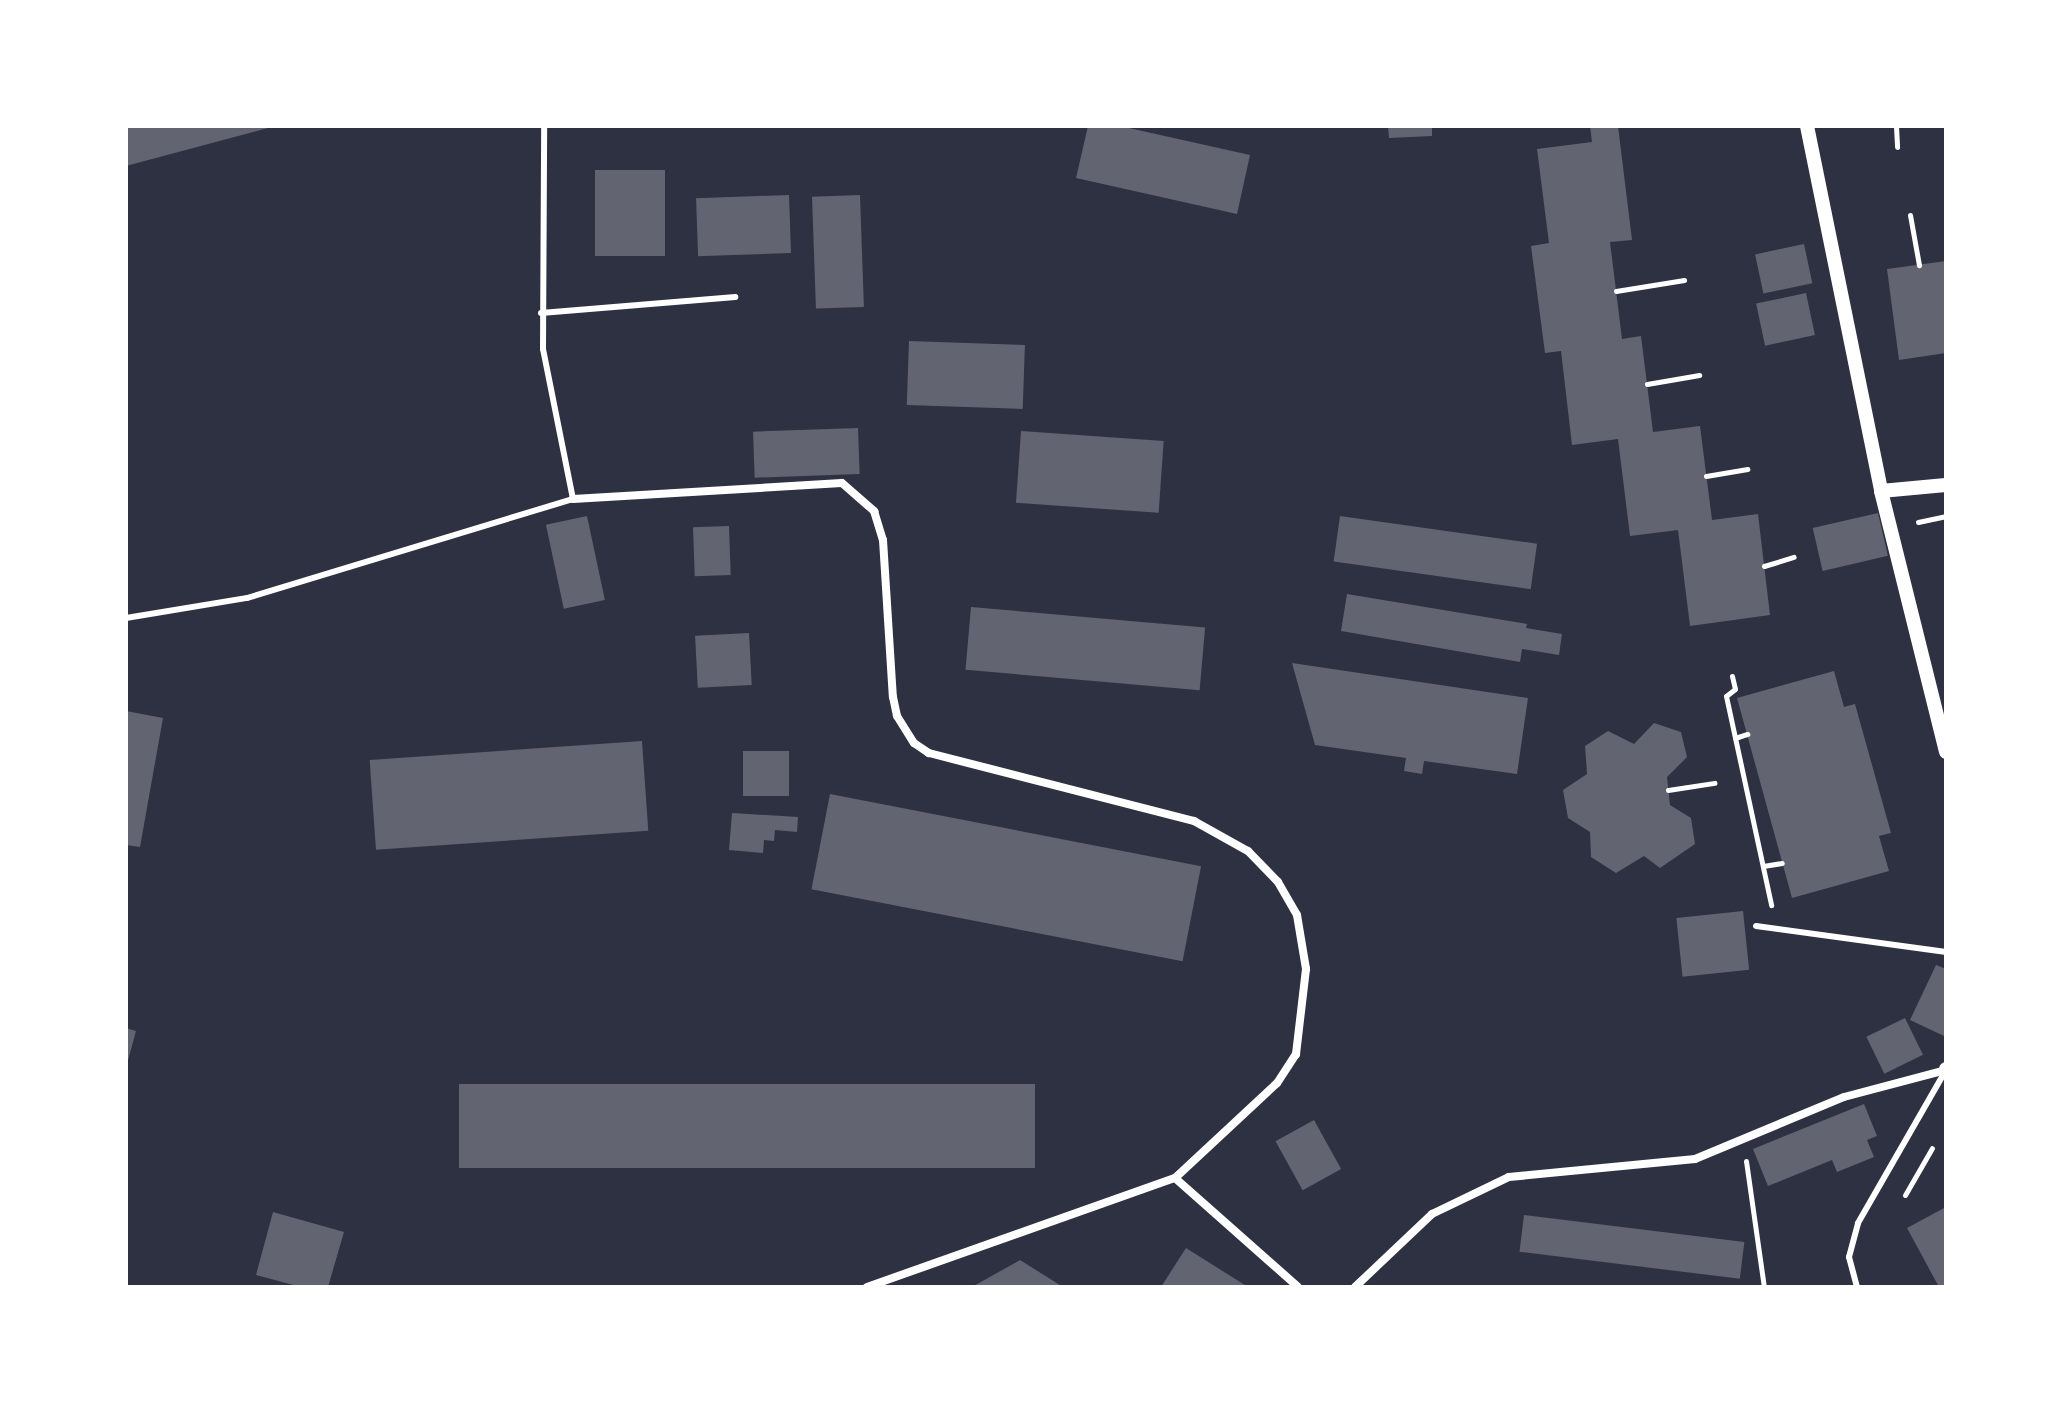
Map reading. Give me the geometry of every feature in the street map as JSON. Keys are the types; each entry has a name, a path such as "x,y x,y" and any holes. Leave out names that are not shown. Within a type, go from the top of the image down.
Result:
{"street":[{"path":"1807,126 1881,491 1946,752"},
{"path":"573,499 842,483 874,511 883,540 893,697 897,716 914,743 929,753 1194,821 1248,851 1278,882 1297,915 1306,969 1296,1054 1277,1083 1175,1178 867,1287"},
{"path":"1881,491 1946,485"},
{"path":"1355,1287 1432,1214 1509,1177 1695,1159 1844,1097 1946,1070"},
{"path":"1175,1178 1298,1287"}],"lane":[{"path":"126,618 247,598 573,499 541,313 544,126"},
{"path":"541,313 735,297"},
{"path":"1756,926 1946,952"},
{"path":"1857,1287 1849,1257 1858,1223 1946,1070"}],"path":[{"path":"1896,126 1897,147"},
{"path":"1910,215 1919,265"},
{"path":"1616,291 1684,280"},
{"path":"1647,384 1699,375"},
{"path":"1706,476 1747,469"},
{"path":"1764,566 1794,557"},
{"path":"1732,676 1735,689 1726,696 1772,909"},
{"path":"1735,738 1747,734"},
{"path":"1668,790 1714,783"},
{"path":"1763,866 1782,863"},
{"path":"1913,1182 1934,1144"},
{"path":"1745,1151 1764,1287"}],"building":[{"path":"126,126 271,126 272,127 126,166"},
{"path":"1088,126 1120,126 1250,155 1237,214 1076,178"},
{"path":"1388,126 1432,126 1432,136 1389,138"},
{"path":"1590,126 1618,126 1632,240 1610,242 1622,339 1641,336 1653,432 1700,426 1712,520 1758,514 1770,615 1690,626 1678,530 1630,536 1618,439 1572,445 1561,351 1545,353 1531,246 1549,243 1537,149 1592,142"},
{"path":"595,170 665,170 665,256 595,256"},
{"path":"789,195 791,253 698,256 696,198"},
{"path":"860,195 864,307 816,309 812,197"},
{"path":"1804,244 1812,283 1763,294 1755,254"},
{"path":"1946,261 1946,353 1899,360 1887,269"},
{"path":"1806,293 1815,335 1765,346 1756,304"},
{"path":"909,341 1025,345 1023,409 907,405"},
{"path":"858,428 860,474 755,478 753,432"},
{"path":"1021,431 1164,441 1159,513 1016,503"},
{"path":"1878,513 1888,556 1823,571 1813,528"},
{"path":"587,516 605,600 564,609 546,525"},
{"path":"1340,516 1537,544 1531,589 1334,562"},
{"path":"729,526 731,575 695,576 693,527"},
{"path":"1347,594 1527,624 1526,628 1562,634 1559,655 1522,649 1520,662 1341,631"},
{"path":"971,607 1205,627 1200,690 966,670"},
{"path":"749,633 752,685 698,688 695,636"},
{"path":"1292,663 1528,698 1517,774 1424,761 1422,774 1404,771 1406,758 1315,745"},
{"path":"1834,671 1844,707 1855,704 1891,833 1879,836 1889,871 1792,898 1737,698"},
{"path":"126,711 163,718 140,847 126,845"},
{"path":"1654,723 1681,732 1687,757 1667,777 1670,805 1691,818 1695,844 1660,868 1644,856 1616,873 1591,857 1590,832 1568,818 1563,790 1587,774 1585,746 1608,731 1634,744"},
{"path":"642,741 648,831 376,850 370,760"},
{"path":"743,751 789,751 789,796 743,796"},
{"path":"830,794 1201,866 1183,961 811,889"},
{"path":"732,813 798,817 797,832 775,830 774,841 764,840 763,853 729,850"},
{"path":"1743,911 1749,970 1683,977 1676,918"},
{"path":"1936,965 1946,969 1944,1036 1910,1020"},
{"path":"1905,1018 1923,1055 1884,1074 1866,1037"},
{"path":"126,1028 136,1031 127,1064 126,1064"},
{"path":"459,1084 1035,1084 1035,1168 459,1168"},
{"path":"1864,1104 1877,1136 1867,1140 1874,1157 1837,1172 1832,1160 1768,1186 1753,1149"},
{"path":"1314,1120 1341,1169 1303,1190 1276,1141"},
{"path":"1946,1207 1946,1287 1939,1287 1907,1228"},
{"path":"273,1212 344,1232 328,1287 301,1287 256,1275"},
{"path":"1524,1215 1744,1242 1740,1279 1519,1252"},
{"path":"1186,1248 1248,1287 1161,1287"},
{"path":"1020,1260 1063,1287 972,1287"}]}
